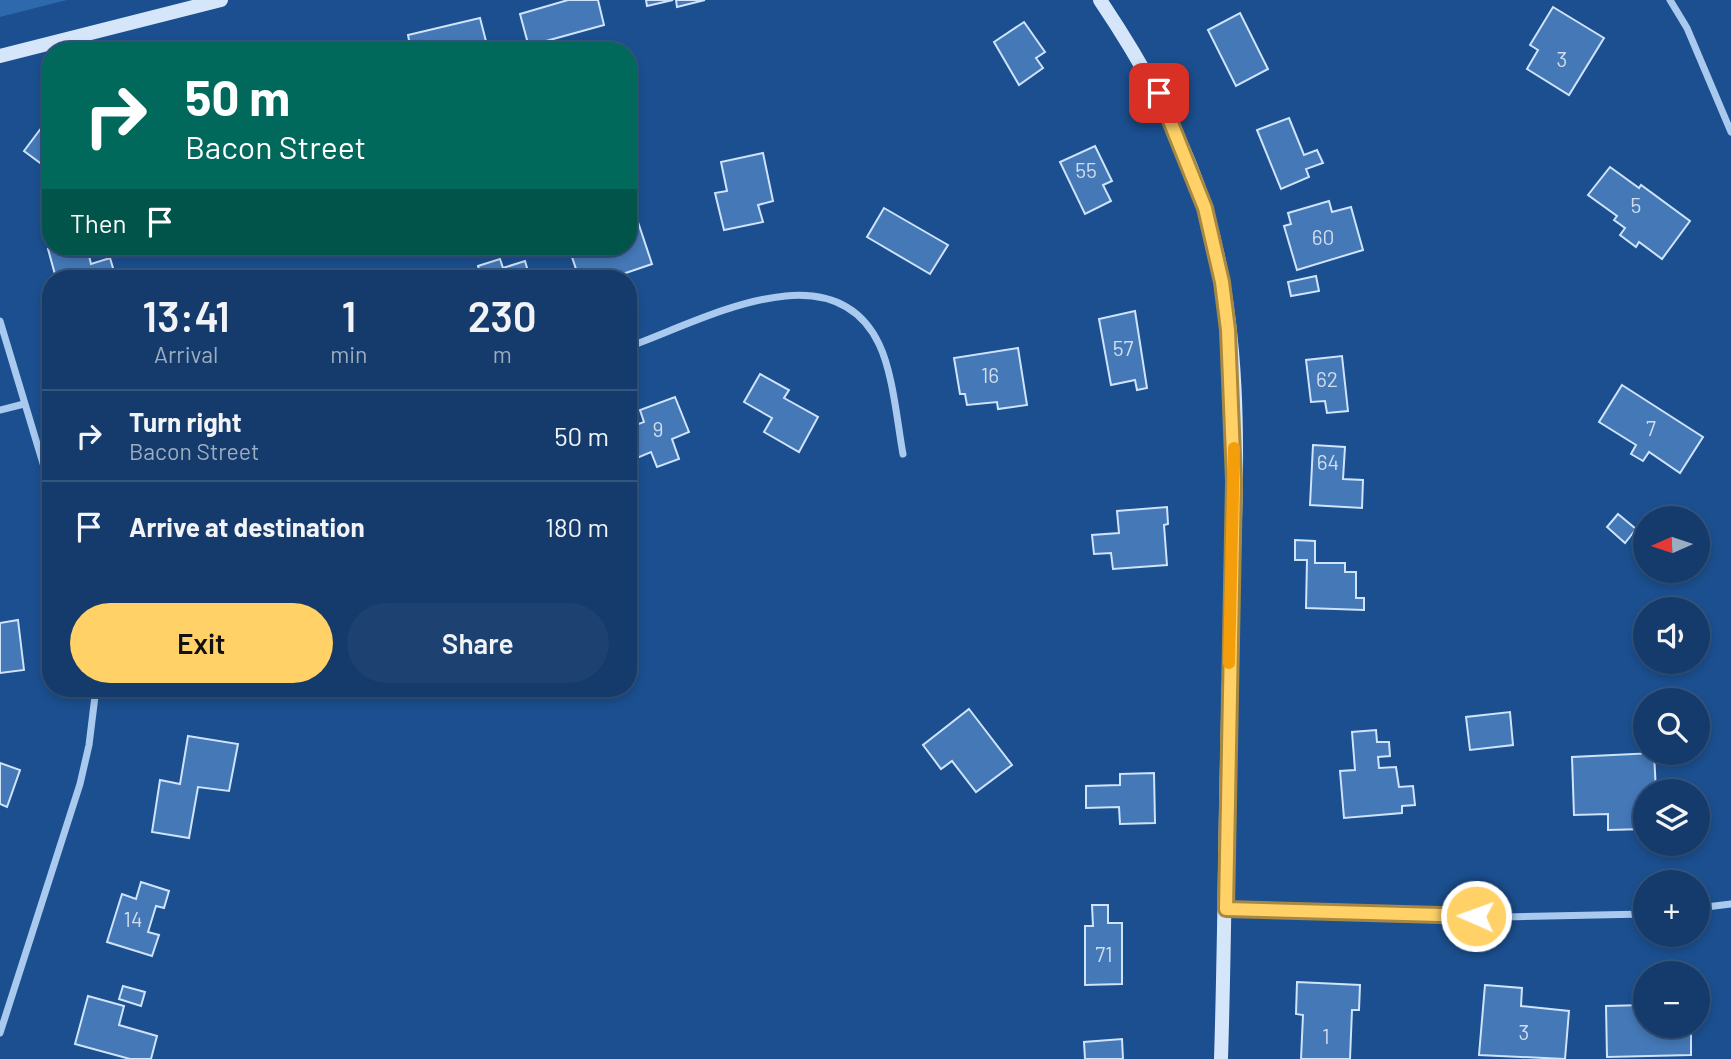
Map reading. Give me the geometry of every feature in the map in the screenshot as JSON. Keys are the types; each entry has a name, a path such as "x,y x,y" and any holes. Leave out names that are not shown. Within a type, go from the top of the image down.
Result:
{"street":[{"path":"55,42 221,0"},
{"path":"1100,0 1159,93 1178,136 1212,232 1224,294 1233,381 1234,439 1221,1059"},
{"path":"1670,0 1688,28 1731,132"},
{"path":"0,56 42,45"},
{"path":"637,344 778,295 806,292 830,298 869,326 880,346 903,454"},
{"path":"0,321 42,461"},
{"path":"0,410 24,404"},
{"path":"0,1033 80,784 89,745 95,697"},
{"path":"1710,907 1731,904"},
{"path":"1226,909 1532,917 1633,914"}],"shaded area":[{"path":"0,0 67,0 0,17"}],"building":[{"path":"568,0 598,0 604,25 546,42 528,42 520,14"},
{"path":"646,0 673,0 647,6"},
{"path":"676,0 705,0 677,7"},
{"path":"1553,7 1604,38 1569,95 1527,69 1538,50 1530,45"},
{"path":"1240,13 1268,69 1236,86 1208,30"},
{"path":"480,18 486,42 409,42 408,35"},
{"path":"1024,22 1045,52 1036,58 1043,68 1019,85 994,42"},
{"path":"1289,118 1304,155 1317,150 1323,163 1306,169 1309,177 1281,189 1257,130"},
{"path":"42,127 42,164 24,151"},
{"path":"1095,146 1112,181 1103,185 1111,201 1085,214 1060,162"},
{"path":"763,153 773,201 758,205 763,222 724,230 715,193 727,191 721,162"},
{"path":"1610,167 1639,188 1641,185 1690,221 1662,259 1639,242 1636,247 1620,235 1625,228 1614,220 1617,216 1588,195"},
{"path":"1329,201 1332,212 1351,207 1363,250 1297,270 1284,226 1291,224 1288,213"},
{"path":"884,208 948,245 930,274 867,237"},
{"path":"637,219 652,264 634,270 576,270 572,256 637,256"},
{"path":"50,256 89,256 91,264 110,258 114,270 54,270"},
{"path":"500,259 503,268 525,261 528,270 479,270 478,266"},
{"path":"1316,276 1319,291 1291,296 1288,282"},
{"path":"1135,311 1147,388 1137,390 1135,380 1111,385 1099,319"},
{"path":"1018,348 1027,405 998,409 997,402 967,405 965,394 960,394 954,358"},
{"path":"1342,356 1348,411 1327,413 1325,401 1311,402 1306,360"},
{"path":"760,374 789,390 784,398 818,417 799,452 764,432 772,418 744,402"},
{"path":"1622,385 1703,437 1680,473 1649,452 1643,461 1631,454 1636,445 1599,422"},
{"path":"675,397 689,432 672,439 679,459 657,467 651,452 637,458 637,425 644,422 640,410"},
{"path":"1313,445 1345,447 1343,479 1363,480 1362,508 1310,505"},
{"path":"1167,507 1168,524 1164,525 1167,565 1113,569 1111,553 1094,554 1092,535 1119,533 1117,511"},
{"path":"1618,514 1633,526 1633,533 1625,543 1607,527"},
{"path":"1295,540 1315,541 1315,563 1345,563 1345,572 1356,572 1356,598 1364,598 1364,610 1306,608 1307,560 1295,560"},
{"path":"18,620 24,670 0,673 0,623"},
{"path":"969,709 1012,765 976,792 952,761 941,769 923,745"},
{"path":"1510,712 1513,745 1470,750 1466,717"},
{"path":"1376,730 1377,742 1389,742 1390,756 1378,757 1379,768 1396,767 1399,787 1413,786 1415,805 1402,806 1402,813 1344,818 1340,771 1355,770 1352,732"},
{"path":"188,736 238,744 229,791 198,787 189,838 152,832 160,780 180,784"},
{"path":"1633,754 1633,765 1655,765 1655,779 1633,779 1633,829 1608,830 1608,814 1574,815 1572,757"},
{"path":"0,763 20,770 7,807 0,804"},
{"path":"1154,773 1155,823 1120,824 1119,807 1086,808 1086,786 1120,785 1120,774"},
{"path":"141,882 169,891 164,908 156,906 148,932 159,935 152,956 107,942 122,894 136,899"},
{"path":"1092,905 1108,905 1108,923 1122,923 1122,984 1085,985 1085,926 1093,926"},
{"path":"1297,982 1360,985 1359,1010 1352,1010 1350,1059 1301,1059 1303,1015 1296,1014"},
{"path":"1485,985 1522,988 1521,1006 1569,1011 1565,1059 1479,1055"},
{"path":"123,986 145,992 141,1006 119,999"},
{"path":"88,996 124,1006 119,1025 157,1036 151,1059 130,1059 75,1044"},
{"path":"1633,1005 1633,1038 1691,1038 1691,1055 1607,1057 1606,1006"},
{"path":"1122,1039 1123,1059 1085,1059 1084,1042"}],"slow traffic":[{"path":"1229,663 1234,448"}],"route":[{"path":"1159,93 1198,185 1212,232 1222,282 1233,381 1234,481 1226,909 1476,916"}]}
